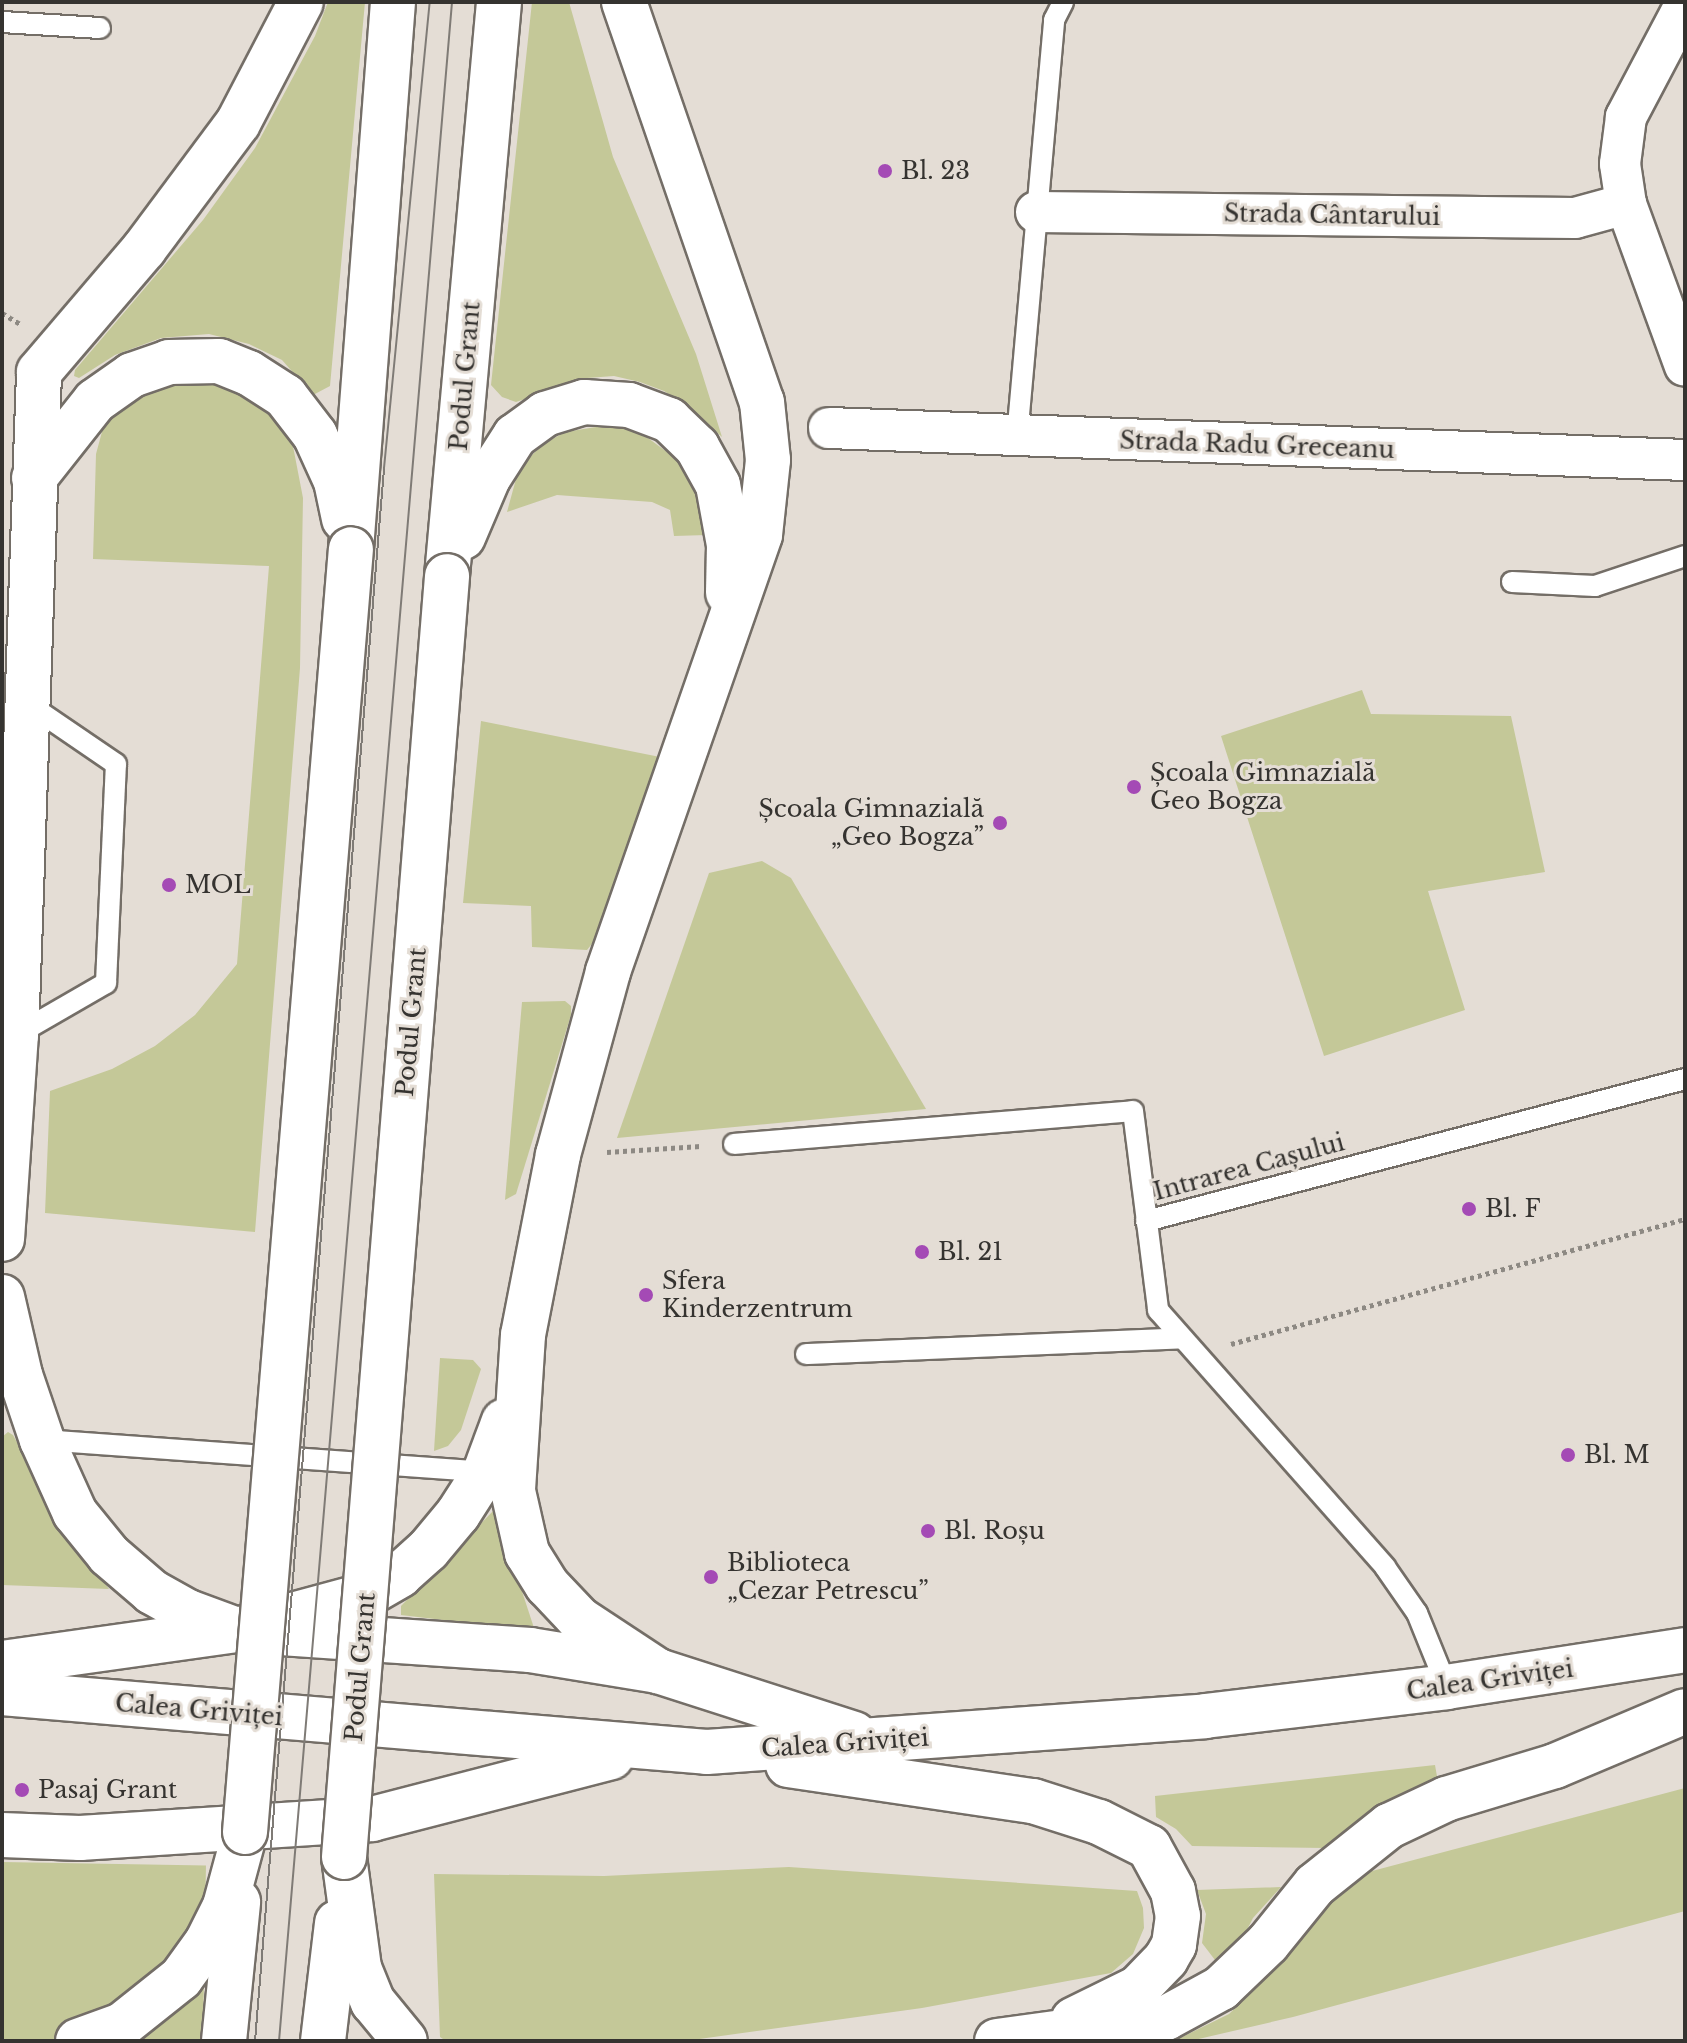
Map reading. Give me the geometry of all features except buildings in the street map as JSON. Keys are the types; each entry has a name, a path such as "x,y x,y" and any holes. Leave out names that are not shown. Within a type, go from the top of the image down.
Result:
{"main road":[{"path":"2,1239 16,1035 11,914 28,704 39,372 144,249 238,123 301,2"},
{"path":"224,2041 245,1832 393,2"},
{"name":"Podul Grant","path":"323,2041 344,1857 447,576 499,2"},
{"path":"624,2 767,426 768,460 760,535 608,972 558,1155 523,1335 513,1491 527,1553 547,1585 579,1619 658,1671"},
{"path":"34,478 95,401 132,375 169,362 219,361 249,373 285,396 315,435 336,481 351,549"},
{"path":"447,576 488,478 515,436 545,414 584,402 629,405 669,420 697,447 718,485 729,545 726,639"},
{"path":"2,1297 20,1375 42,1440 75,1513 109,1555 152,1592 188,1612 237,1630 530,1650 658,1671 875,1741"},
{"path":"2,1663 237,1630 366,1595 400,1575 448,1526 485,1472 518,1385"},
{"name":"Calea Griviței","path":"2,1693 640,1749 707,1752 1205,1716 1447,1687 1685,1650"},
{"path":"1017,2038 1166,2018 1221,1988 1268,1943 1315,1885 1389,1826 1446,1799 1555,1766 1685,1711"},
{"path":"2,1835 80,1838 372,1819 640,1749"},
{"path":"707,1752 1033,1801 1099,1822 1149,1847 1161,1864 1177,1905 1177,1933 1166,1959 1138,1988 1017,2038"},
{"path":"78,2041 122,2025 181,1978 207,1942 225,1906 245,1832"},
{"path":"344,1857 359,1968 373,2002 405,2041"}],"street":[{"path":"1685,5 1626,117 1620,164 1626,204 1685,366"},
{"name":"Strada Cântarului","path":"1036,212 1575,218 1626,204"},
{"name":"Strada Radu Greceanu","path":"829,428 1685,460"}],"lane":[{"path":"1017,437 1054,20 1063,2"},
{"path":"2,22 100,28"},
{"path":"1512,582 1595,586 1685,556"},
{"path":"16,1035 106,983 116,764 28,704"},
{"name":"Intrarea Cașului","path":"1447,1687 1417,1613 1385,1567 1158,1310 1146,1221 1685,1079"},
{"path":"734,1144 1133,1111 1146,1221"},
{"path":"806,1354 1180,1338"},
{"path":"42,1440 485,1472"}],"path":[{"path":"2,313 22,325"},
{"path":"558,1155 734,1144"},
{"path":"1194,1354 1685,1219"}],"green space":[{"path":"328,2 365,2 330,386 313,395 282,360 249,344 209,334 161,338 115,355 79,378 74,376 75,370 203,220 255,148 315,36"},
{"path":"532,2 569,2 613,157 696,354 722,437 686,405 664,391 614,376 587,378 516,402 502,397 491,385"},
{"path":"174,379 215,379 273,412 292,441 303,498 300,668 255,1232 45,1213 50,1091 112,1069 155,1046 195,1015 237,964 269,566 93,559 96,454 103,428 119,407 141,391"},
{"path":"596,427 624,428 648,438 675,458 702,499 707,535 674,536 670,510 652,502 557,495 507,512 519,468 542,445 565,432"},
{"path":"1362,690 1371,714 1511,716 1545,872 1428,891 1465,1010 1324,1056 1221,736"},
{"path":"481,721 660,757 595,940 587,950 532,947 531,906 463,903"},
{"path":"762,861 791,878 926,1109 617,1138 709,873"},
{"path":"565,1001 571,1006 571,1015 516,1194 505,1200 522,1002"},
{"path":"440,1358 473,1360 481,1369 461,1430 448,1446 434,1451"},
{"path":"8,1432 13,1435 61,1524 109,1589 2,1585 2,1437"},
{"path":"495,1509 535,1631 401,1615 401,1606"},
{"path":"1435,1765 1438,1782 1381,1807 1326,1848 1192,1846 1176,1829 1156,1817 1155,1796"},
{"path":"1685,1788 1685,1911 1293,2017 1190,2041 1174,2041 1229,2014 1263,1981 1327,1900 1357,1875"},
{"path":"2,1862 206,1866 203,2041 2,2041"},
{"path":"789,1867 1137,1891 1143,1908 1144,1928 1133,1954 1111,1973 922,2008 685,2041 446,2041 440,2037 434,1874 604,1876"},
{"path":"1281,1887 1253,1918 1245,1934 1215,1960 1202,1943 1206,1914 1197,1890"}],"tram line":[{"path":"255,2041 384,468 430,2"},
{"path":"279,2041 452,2"}],"place":[{"name":"Bl. 23","path":"885,171"},
{"name":"Școala Gimnazială Geo Bogza","path":"1134,787"},
{"name":"Școala Gimnazială „Geo Bogza”","path":"1000,823"},
{"name":"MOL","path":"169,885"},
{"name":"Bl. F","path":"1469,1209"},
{"name":"Bl. 21","path":"922,1252"},
{"name":"Sfera Kinderzentrum","path":"646,1295"},
{"name":"Bl. M","path":"1568,1455"},
{"name":"Bl. Roșu","path":"928,1531"},
{"name":"Biblioteca „Cezar Petrescu”","path":"711,1577"},
{"name":"Pasaj Grant","path":"22,1790"}]}
